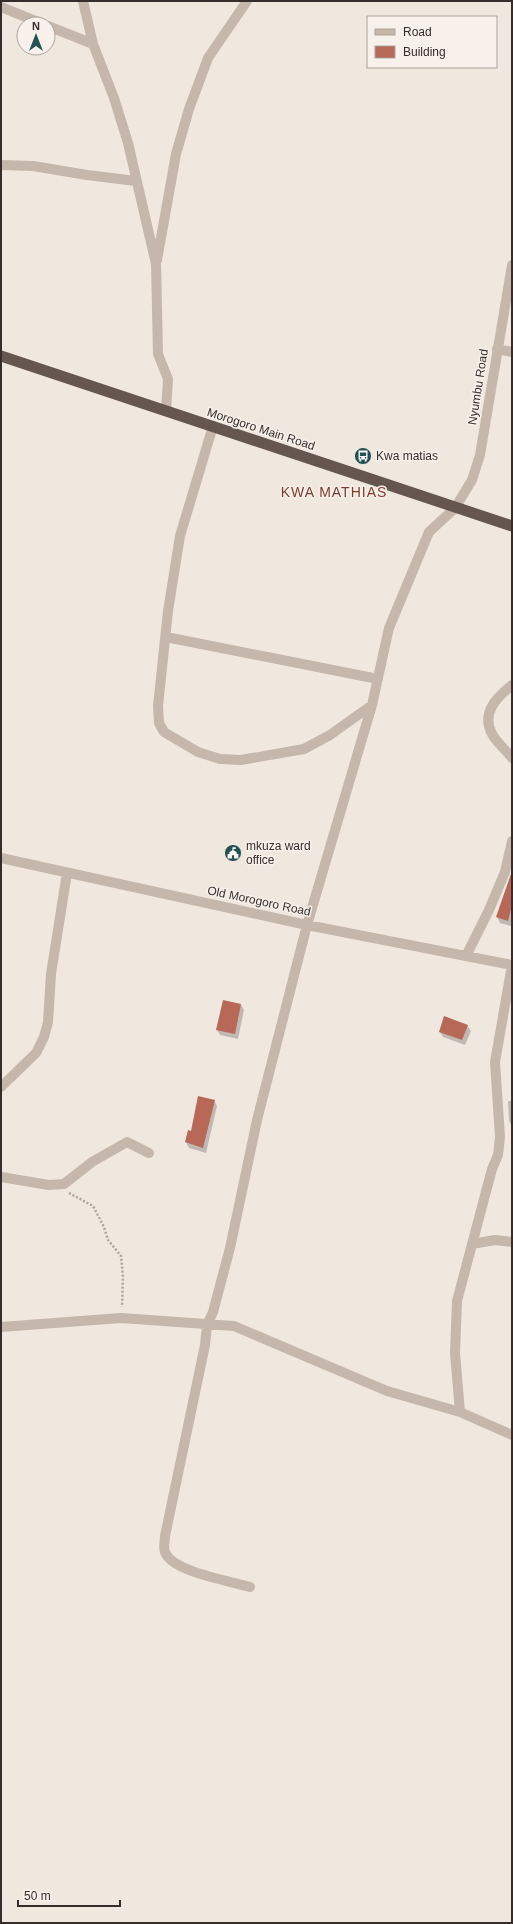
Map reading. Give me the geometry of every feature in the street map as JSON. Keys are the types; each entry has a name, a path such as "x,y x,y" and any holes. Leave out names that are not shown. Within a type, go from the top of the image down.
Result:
{"highway":[{"name":"Morogoro Main Road","path":"1,356 512,526"}],"street":[{"path":"83,1 93,44 114,98 132,161 156,264"},
{"path":"166,411 168,379 158,354 156,264 176,154 189,109 208,58 247,1"},
{"path":"1,7 23,16"},
{"path":"56,29 93,44"},
{"path":"1,166 33,166 136,181"},
{"name":"Nyumbu Road","path":"250,1586 184,1569 169,1559 165,1551 165,1536 205,1345 207,1325 213,1312 230,1248 257,1120 307,925 372,705 389,628 428,532 455,508 472,480 480,455 512,265"},
{"path":"498,349 512,352"},
{"path":"213,426 180,536 158,706 159,723 164,732 198,752 220,758 241,760 304,749 330,735 372,705"},
{"path":"166,637 378,678"},
{"path":"512,686 491,705 488,713 488,722 492,735 512,758"},
{"path":"466,956 489,910 505,872 512,841"},
{"name":"Old Morogoro Road","path":"1,858 307,925 512,965"},
{"path":"1,1087 36,1053 44,1037 48,1022 51,974 67,873"},
{"path":"460,1412 455,1353 457,1301 492,1169 498,1155 500,1137 495,1062 512,965"},
{"path":"1,1177 49,1185 64,1184 92,1162 127,1142 149,1153"},
{"path":"472,1244 496,1240 512,1242"},
{"path":"213,1312 234,1326 387,1392 460,1412 512,1435"},
{"path":"1,1327 121,1318 234,1326"}],"path":[{"path":"49,1185 80,1198 93,1206 104,1227 108,1240 121,1256 123,1277 121,1318"}],"building":[{"path":"511,874 512,905 508,921 496,917"},
{"path":"223,1000 241,1004 235,1034 216,1030"},
{"path":"444,1016 468,1025 462,1040 439,1032"},
{"path":"198,1096 215,1100 203,1148 185,1142 188,1130 191,1131"}],"place":[{"name":"Kwa matias","path":"363,456"},
{"name":"mkuza ward office","path":"233,853"}],"district":[{"name":"KWA MATHIAS","path":"334,492"}]}
